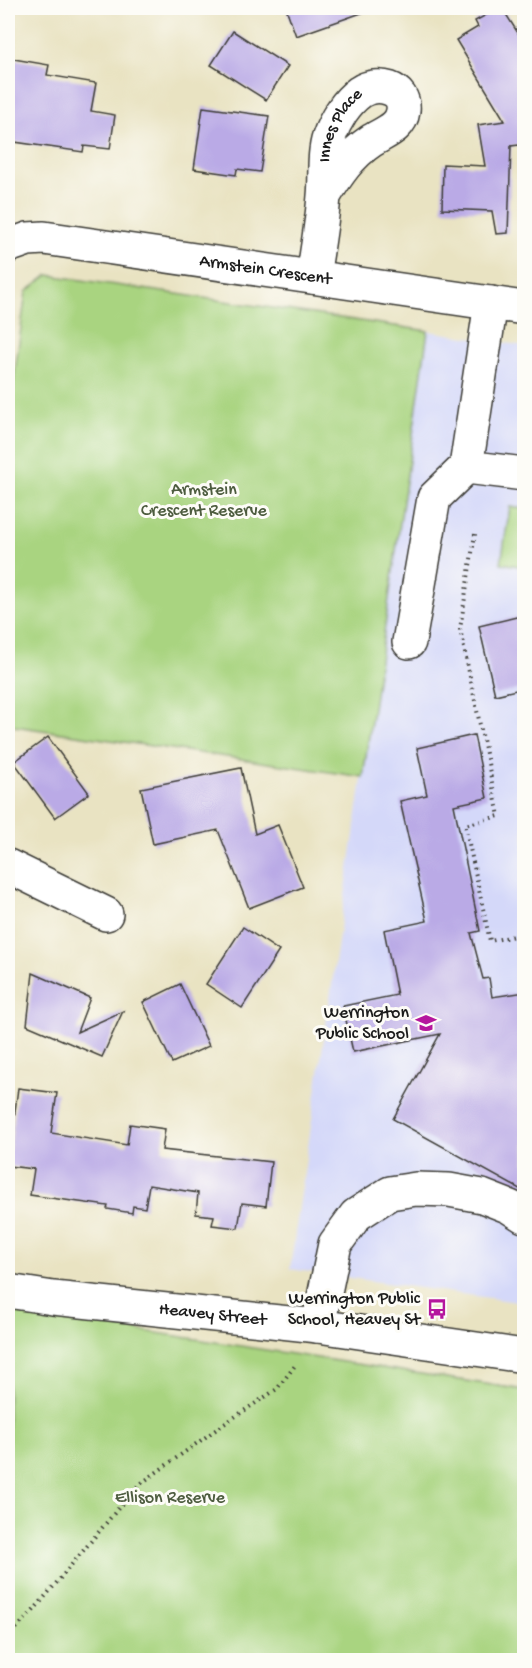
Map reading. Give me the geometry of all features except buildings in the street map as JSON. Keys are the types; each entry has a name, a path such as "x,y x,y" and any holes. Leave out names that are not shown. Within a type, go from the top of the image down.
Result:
{"street":[{"path":"313,278 324,196"},
{"name":"Armstein Crescent","path":"8,246 28,239 44,238 525,308"},
{"path":"409,642 434,498 466,467 490,303"},
{"path":"466,467 525,474"},
{"path":"8,866 106,914"},
{"path":"318,1326 335,1244 356,1215 390,1193 416,1189 449,1190 482,1196 510,1207 525,1216"},
{"name":"Heavey Street","path":"8,1292 318,1326 525,1356"}],"path":[{"path":"475,534 460,629 500,816 465,825 490,941 525,934"},
{"path":"8,1637 34,1610 136,1487 220,1426 277,1389 297,1363"}],"shaded area":[{"name":"Werrington Public School","path":"428,331 524,346 524,1303 290,1269"}],"green space":[{"name":"Armstein Crescent Reserve","path":"48,275 428,331 363,777 8,725 8,421 26,292"},
{"path":"510,507 524,509 524,567 501,563"},
{"name":"Ellison Reserve","path":"8,1310 524,1390 524,1660 8,1660"}],"place":[{"name":"Werrington Public School","path":"426,1023"},
{"name":"Werrington Public School, Heavey St","path":"437,1309"}]}
